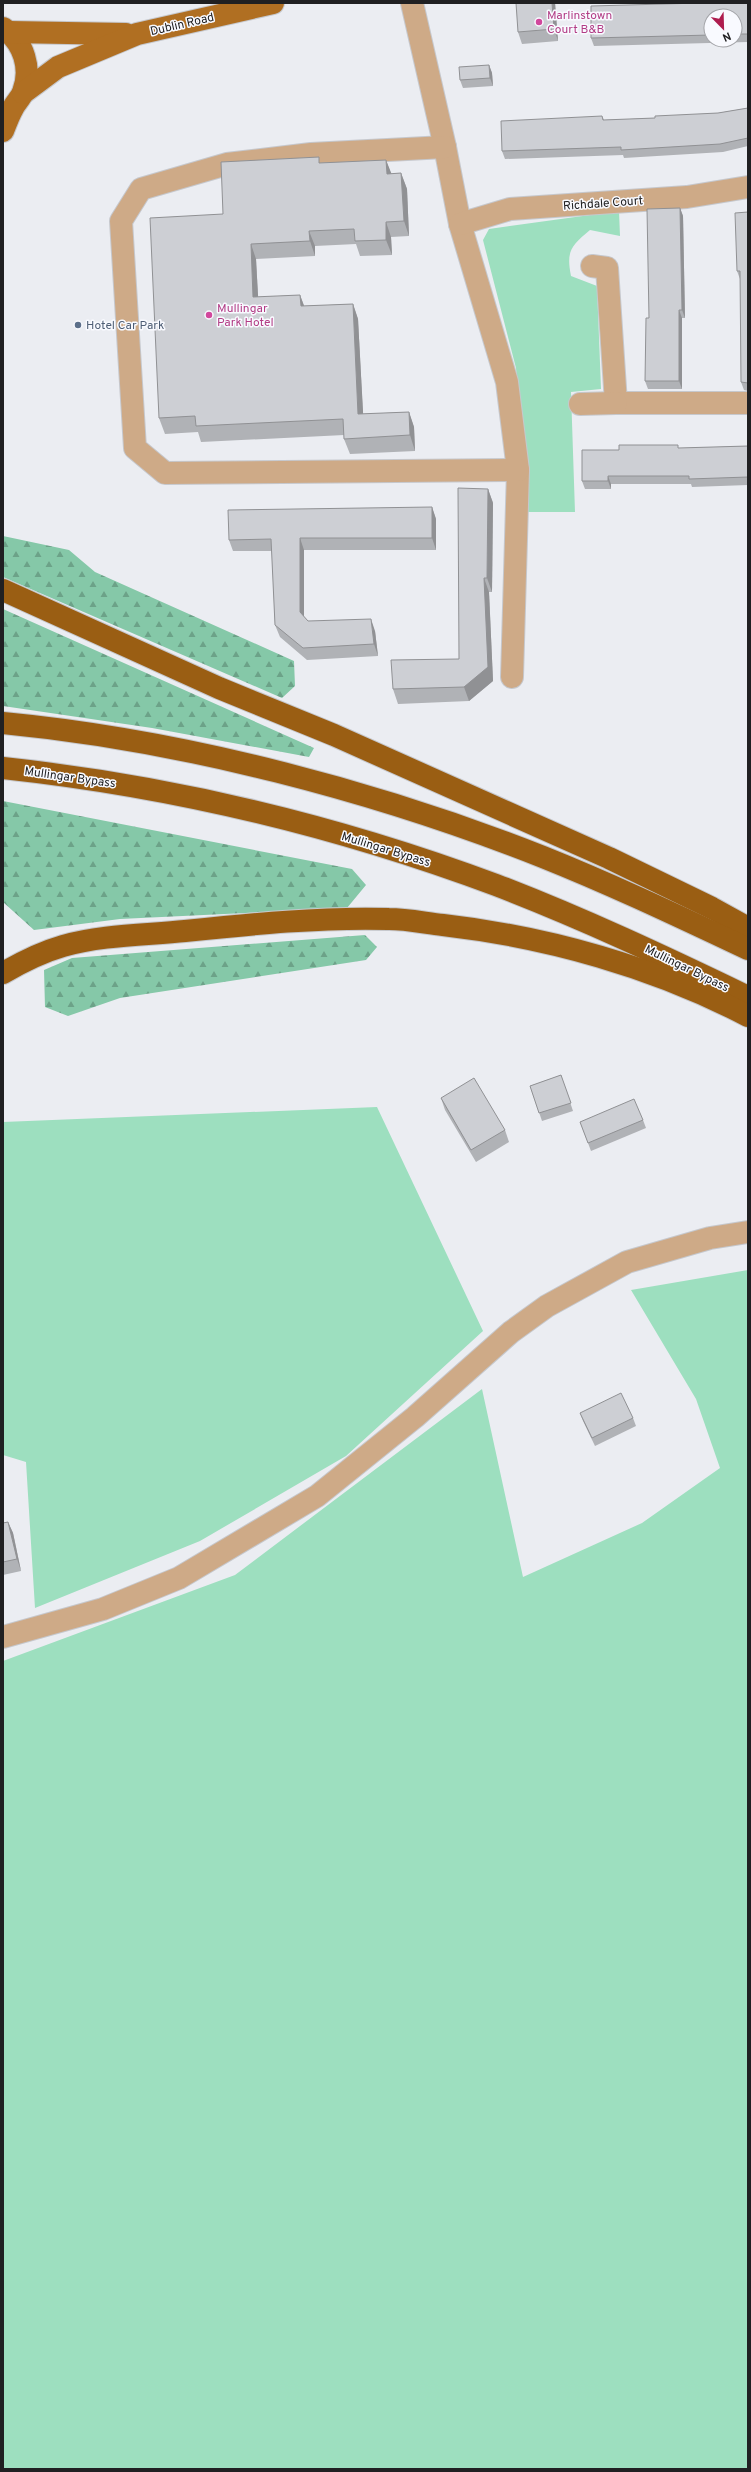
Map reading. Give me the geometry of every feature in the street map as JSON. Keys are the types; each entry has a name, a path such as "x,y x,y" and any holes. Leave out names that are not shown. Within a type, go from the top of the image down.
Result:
{"highway":[{"path":"3,590 219,688 334,735 602,855 712,908 748,928"},
{"path":"3,723 40,726 190,752 282,773 427,816 549,860 636,896 748,948"},
{"name":"Mullingar Bypass","path":"3,768 73,775 231,806 370,842 496,885 618,935 748,998"},
{"path":"3,973 37,955 64,946 98,940 301,920 390,919 462,927 520,937 583,953 658,976 748,1016"}],"main road":[{"name":"Dublin Road","path":"13,105 58,67 137,34 273,3"},
{"name":"Dublin Road","path":"6,30 137,34"},
{"path":"3,131 13,105 27,78 26,63 21,48 6,30"}],"street":[{"path":"412,3 445,147 460,224 507,382 518,470 512,677"},
{"path":"445,147 311,154 227,164 141,189 122,221 135,448 165,474 518,470"},
{"name":"Richdale Court","path":"460,224 510,209 687,197 748,187"},
{"path":"592,266 607,268 616,403"},
{"path":"580,404 748,403"},
{"path":"3,1637 103,1609 179,1578 317,1496 416,1417 511,1332 547,1306 627,1262 710,1238 748,1232"}],"green space":[{"path":"619,211 620,236 590,230 574,245 569,261 571,276 597,286 601,389 571,392 575,512 528,512 516,368 483,240 489,229"},
{"path":"3,536 69,550 95,572 294,661 295,686 282,698 3,577"},
{"path":"3,609 314,748 309,757 152,728 3,706"},
{"path":"3,801 352,869 366,885 347,908 120,919 34,930 3,902"},
{"path":"365,935 377,947 366,960 120,998 68,1016 45,1007 44,970 72,958"},
{"path":"377,1107 483,1331 346,1456 200,1541 35,1608 26,1462 3,1455 3,1122"},
{"path":"748,1270 748,2469 3,2469 3,1661 235,1575 482,1389 523,1577 642,1523 720,1468 696,1399 631,1290"}],"building":[{"name":"Marlinstown Court B&B","path":"516,3 552,3 554,29 518,32"},
{"path":"748,3 748,34 743,34 743,8 703,8 703,35 591,38 591,6"},
{"path":"489,65 490,78 460,80 459,67"},
{"path":"748,108 748,138 720,144 621,150 621,147 502,151 501,121 602,116 603,120 655,118 655,116 718,113"},
{"name":"Mullingar Park Hotel","path":"319,157 319,163 386,160 387,174 401,173 404,221 386,222 386,240 355,241 354,229 309,231 310,241 251,244 253,297 300,295 301,306 353,304 358,414 409,412 410,435 344,439 343,419 196,426 195,416 159,418 150,218 223,214 221,162"},
{"path":"680,208 682,310 679,310 679,381 645,381 646,318 649,318 647,209"},
{"path":"748,212 748,383 741,382 740,271 737,271 735,213"},
{"path":"619,445 678,445 678,448 748,446 748,477 689,479 689,476 608,476 608,481 582,481 582,450 619,450"},
{"path":"458,488 488,489 487,578 484,578 488,667 464,687 393,689 391,660 459,659"},
{"path":"432,507 432,538 300,538 300,612 308,621 371,619 374,644 303,648 275,625 271,539 229,540 228,510"},
{"path":"561,1075 571,1103 539,1113 530,1086"},
{"path":"474,1078 505,1130 471,1150 441,1098"},
{"path":"634,1099 643,1120 588,1143 580,1122"},
{"path":"621,1393 633,1418 592,1438 580,1413"},
{"path":"8,1522 17,1559 3,1562 3,1523"}],"place":[{"name":"Marlinstown Court B&B","path":"539,22"},
{"name":"Mullingar Park Hotel","path":"209,315"},
{"name":"Hotel Car Park","path":"78,325"}]}
